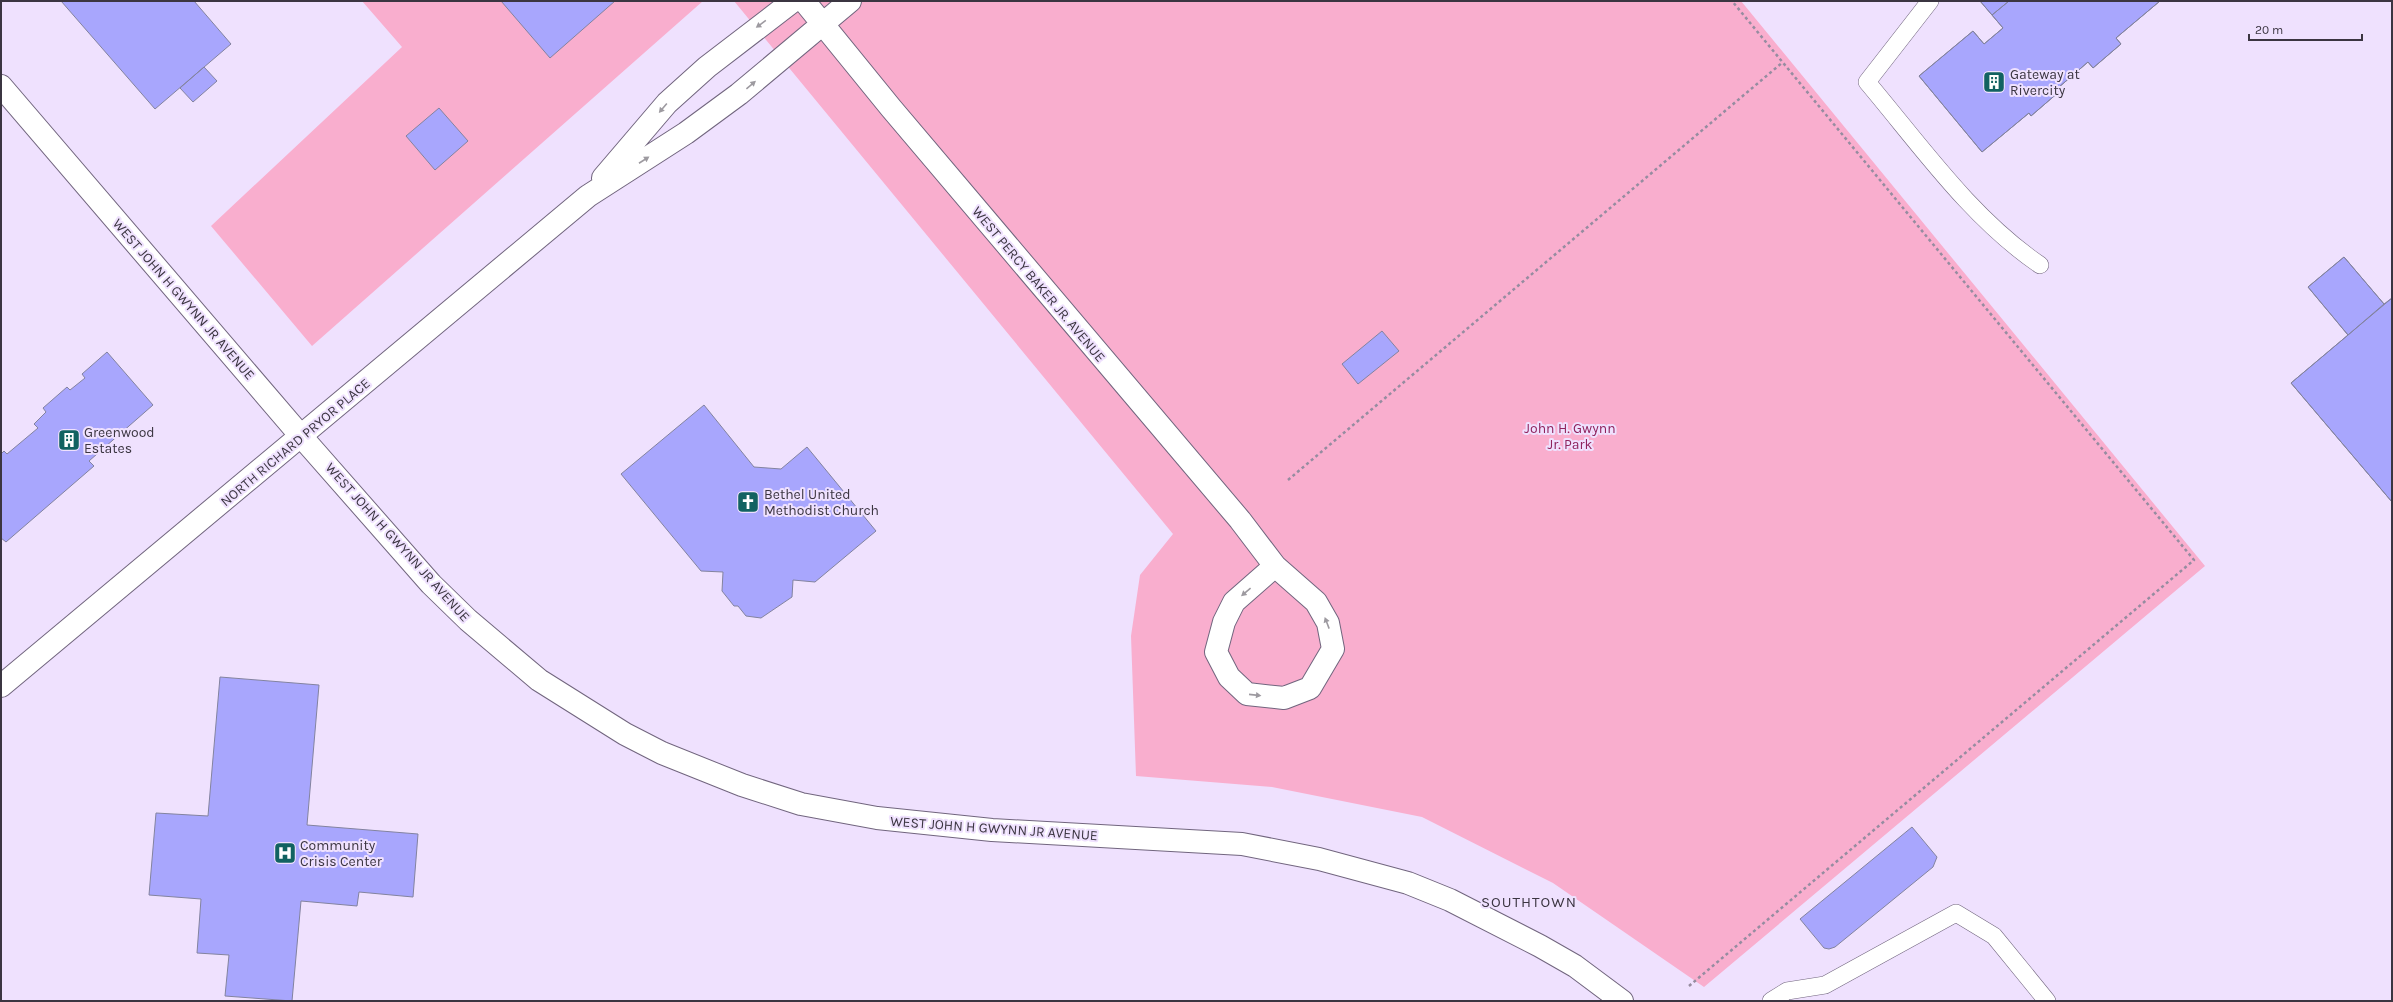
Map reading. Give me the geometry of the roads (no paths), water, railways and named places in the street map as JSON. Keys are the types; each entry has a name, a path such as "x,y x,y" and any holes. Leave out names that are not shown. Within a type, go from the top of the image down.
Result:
{"street":[{"name":"NORTH RICHARD PRYOR PLACE","path":"588,196 667,103 707,67 793,1"},
{"name":"WEST PERCY BAKER JR. AVENUE","path":"804,1 1240,520 1275,566 1316,602 1328,623 1333,649 1310,688 1284,698 1247,694 1229,678 1216,652 1224,622 1234,602 1275,566"},
{"name":"NORTH RICHARD PRYOR PLACE","path":"1,686 256,475 300,435 588,196 686,133 739,94 850,1"},
{"name":"WEST JOHN H GWYNN JR AVENUE","path":"1,86 300,435 431,584 507,654 539,680 589,713 675,759 720,778 801,804 877,818 956,827 1242,844 1319,859 1408,883 1450,900 1540,946 1575,966 1622,1001"}],"lane":[{"path":"1930,1 1867,82 1972,207 2018,250 2040,265"},
{"path":"1771,1001 1787,992 1825,985 1956,913 1994,936 2047,1001"}],"place":[{"name":"Gateway at Rivercity","path":"1994,82"},
{"name":"Greenwood Estates","path":"69,440"},
{"name":"Bethel United Methodist Church","path":"748,502"},
{"name":"Community Crisis Center","path":"285,853"}],"district":[{"name":"SOUTHTOWN","path":"1529,902"}],"park label":[{"name":"John H. Gwynn Jr. Park","path":"1570,436"}]}
